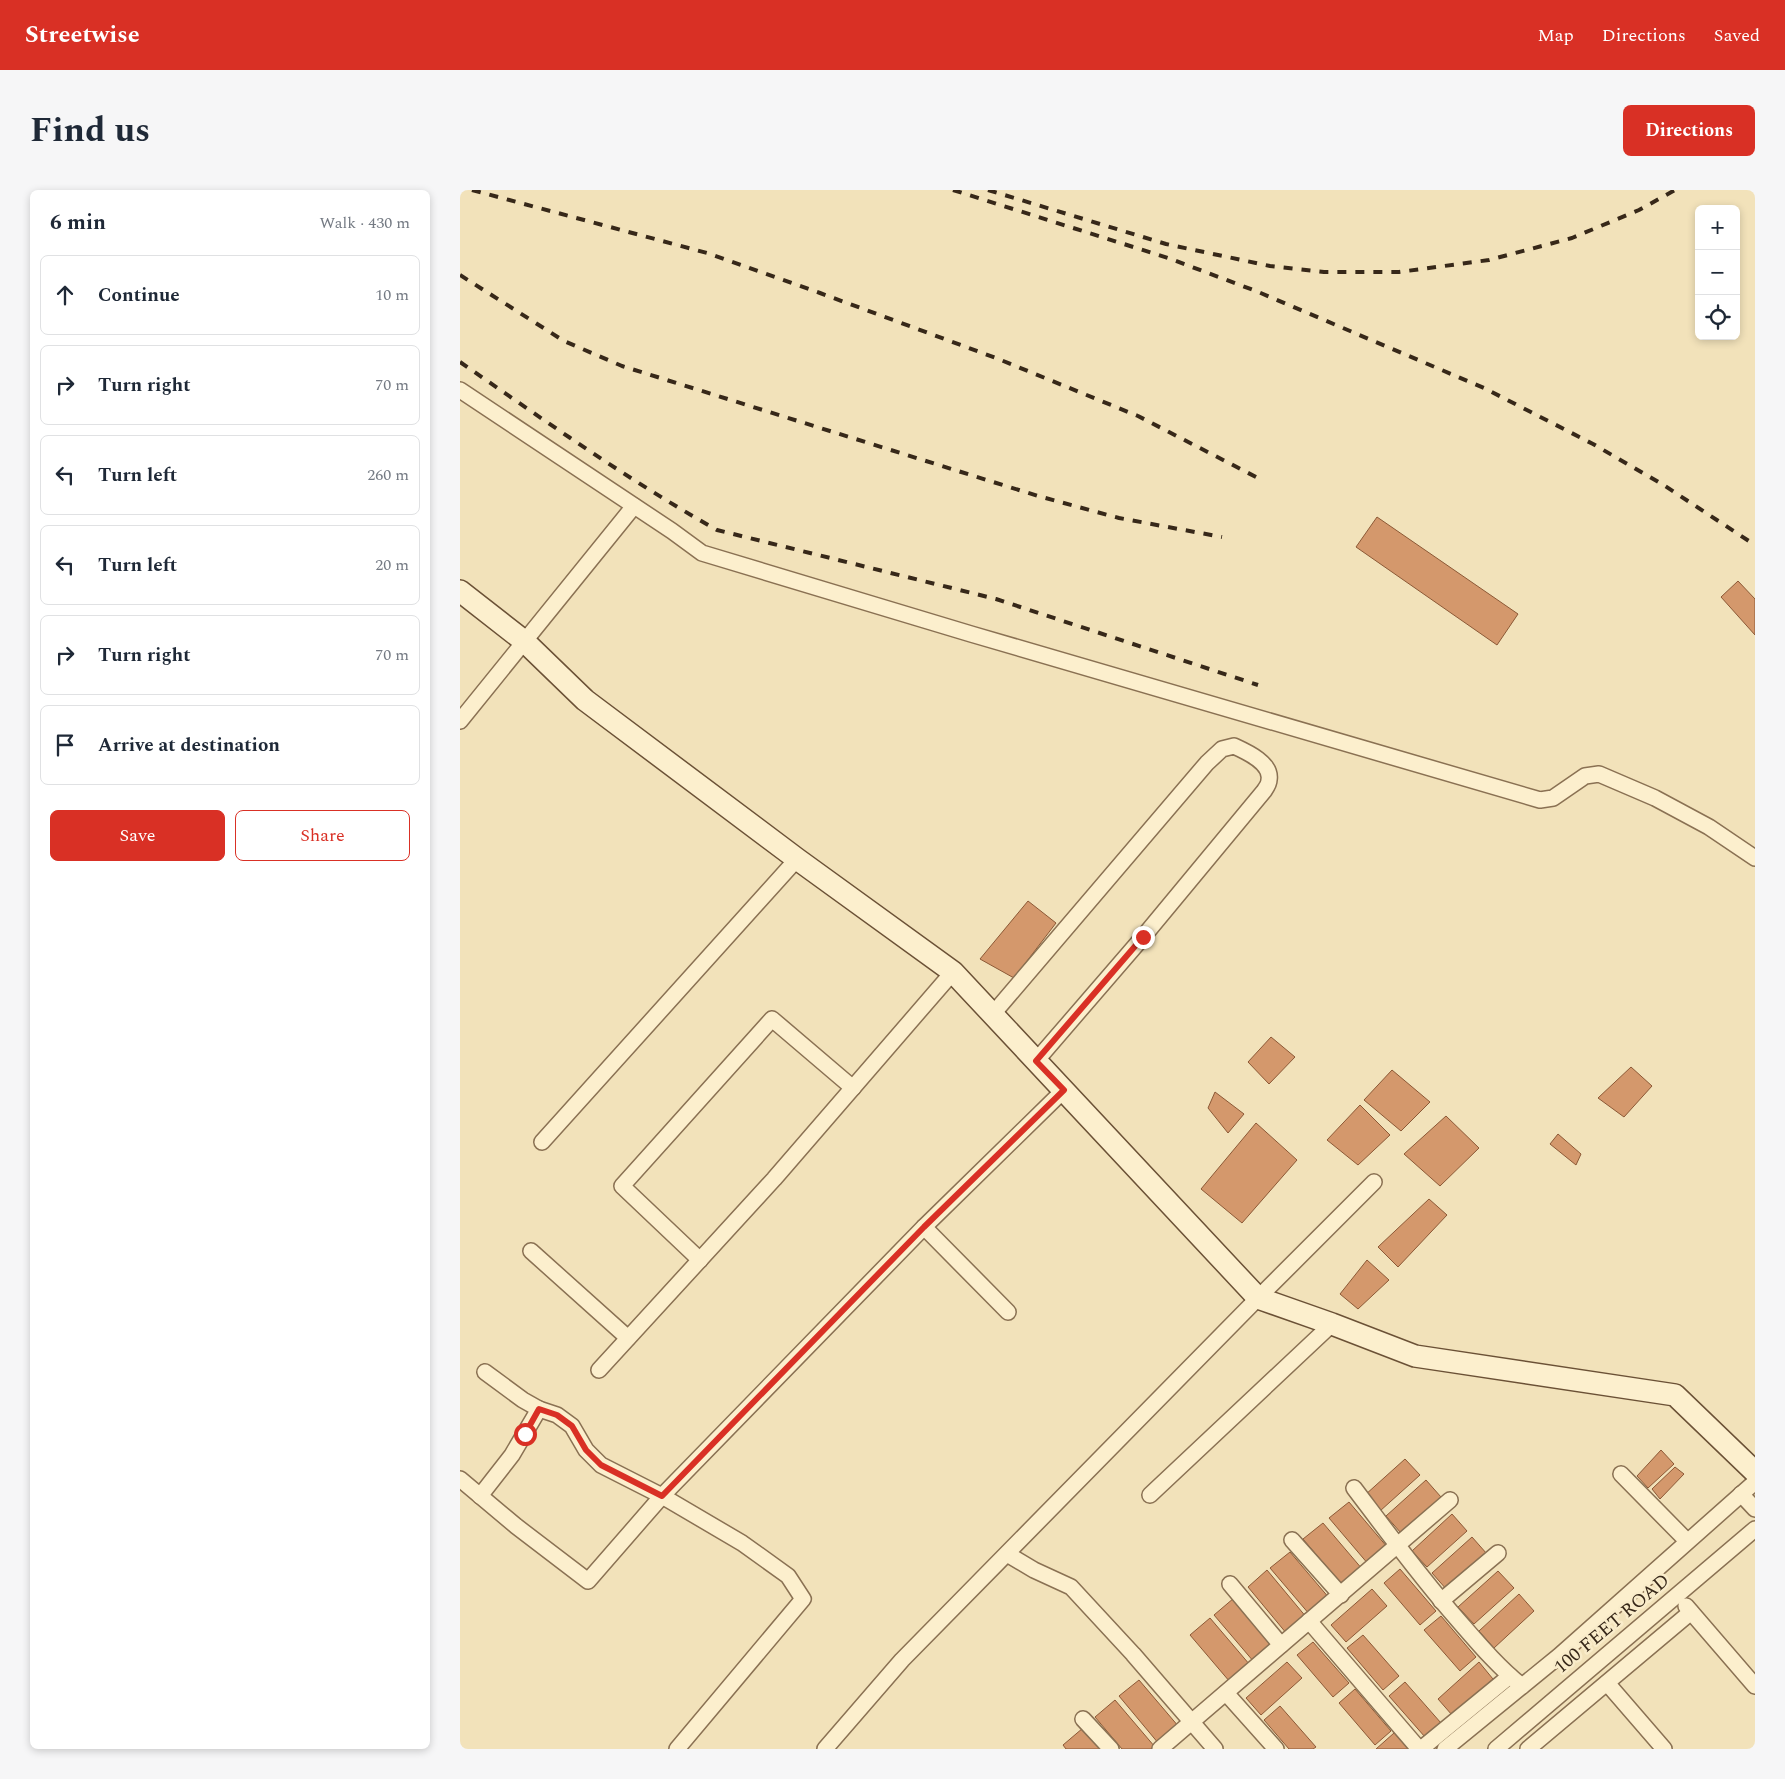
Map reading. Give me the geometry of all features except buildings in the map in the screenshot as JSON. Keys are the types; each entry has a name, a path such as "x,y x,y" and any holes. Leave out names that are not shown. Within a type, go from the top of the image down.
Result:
{"street":[{"path":"460,390 702,553 971,634 1540,800 1553,798 1585,776 1599,774 1654,798 1710,827 1755,858"},
{"path":"460,721 634,506"},
{"path":"460,591 524,641 585,700 797,859 953,972 1258,1298 1415,1356 1675,1395 1755,1472"},
{"path":"992,1015 1200,770 1217,753 1222,749 1234,746 1253,756 1267,768 1270,780 1264,791 1143,937 1036,1061"},
{"path":"542,1142 797,859"},
{"path":"599,1370 774,1179 953,972"},
{"path":"700,1260 622,1186 628,1178 772,1019 853,1088"},
{"path":"460,1479 516,1526 588,1581 662,1496 924,1227 1064,1090"},
{"path":"825,1749 902,1660 1374,1182"},
{"path":"924,1227 1008,1312"},
{"path":"531,1251 628,1338"},
{"path":"1150,1495 1332,1324"},
{"path":"485,1372 523,1400 539,1409 557,1415 572,1426 586,1450 601,1465 662,1496 742,1543 788,1576 803,1599 677,1749"},
{"path":"480,1496 512,1455 539,1409"},
{"path":"1621,1474 1687,1541"},
{"path":"1445,1749 1559,1656 1755,1482"},
{"path":"1354,1488 1441,1601 1476,1642 1522,1686"},
{"path":"1741,1494 1755,1509"},
{"path":"1160,1749 1398,1547 1450,1500"},
{"name":"100 FEET ROAD","path":"1496,1749 1755,1530"},
{"path":"1292,1540 1341,1595"},
{"path":"1441,1601 1498,1553"},
{"path":"1007,1554 1034,1570 1071,1587 1133,1654 1215,1749"},
{"path":"1230,1584 1281,1645"},
{"path":"1677,1595 1755,1686"},
{"path":"1528,1749 1691,1612"},
{"path":"1310,1621 1420,1749 1510,1676"},
{"path":"1607,1683 1664,1749"},
{"path":"1226,1693 1276,1749"},
{"path":"1083,1719 1111,1749"}],"railway":[{"path":"472,190 707,253 820,293 996,358 1138,416 1256,477"},
{"path":"953,190 1168,258 1256,291 1484,388 1593,444 1662,484 1755,545"},
{"path":"988,190 1166,244 1270,266 1324,272 1399,272 1489,260 1572,238 1639,210 1675,190"},
{"path":"460,275 564,341 622,366 1038,496 1119,518 1222,537"},
{"path":"460,362 619,470 717,530 996,599 1258,685"}],"route":[{"path":"525,1434 539,1409 557,1415 572,1426 586,1450 601,1465 662,1496 924,1227 1064,1090 1036,1061 1143,937"}]}
